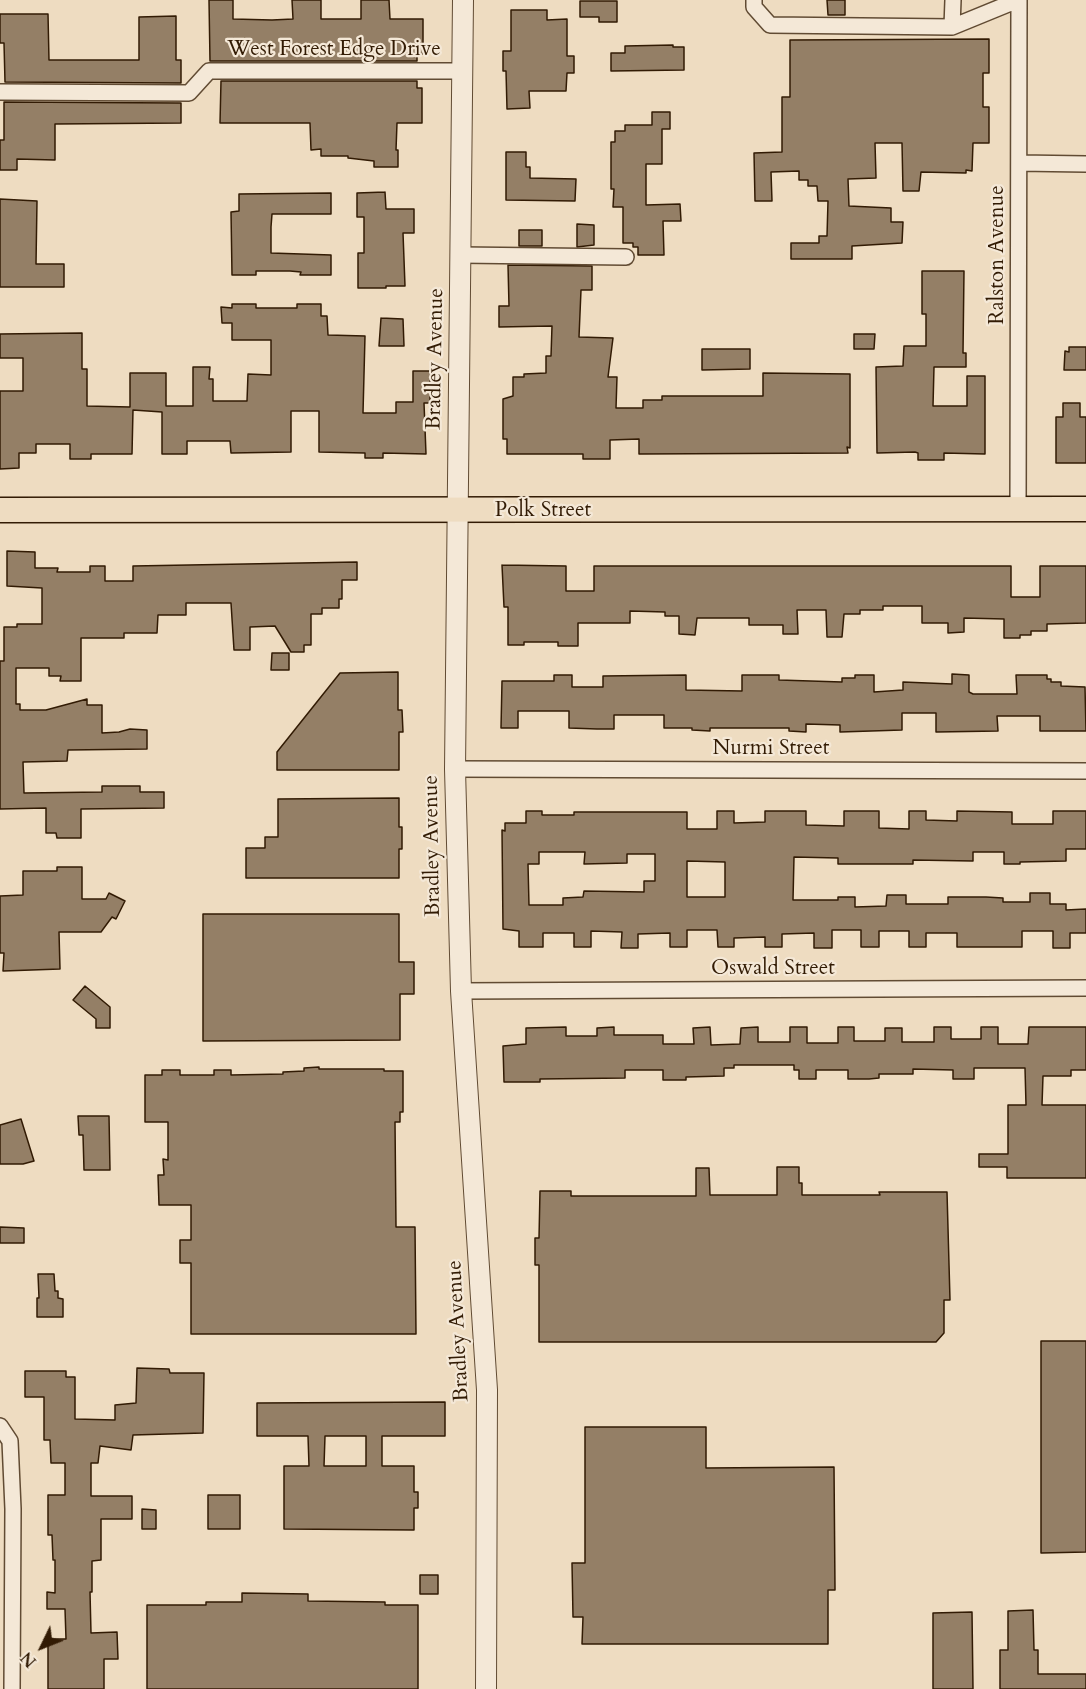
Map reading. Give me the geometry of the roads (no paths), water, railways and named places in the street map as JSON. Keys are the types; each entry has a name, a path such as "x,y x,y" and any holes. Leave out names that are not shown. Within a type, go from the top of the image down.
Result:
{"main road":[{"name":"Polk Street","path":"0,510 1086,509"}],"street":[{"name":"Bradley Avenue","path":"463,0 455,769 461,992 487,1390 486,1689"},
{"path":"754,0 754,7 770,25 952,27 1018,0"},
{"path":"952,27 953,0"},
{"name":"Ralston Avenue","path":"1018,0 1018,510"},
{"name":"West Forest Edge Drive","path":"0,92 189,93 209,71 462,71"},
{"path":"1019,163 1086,164"},
{"path":"460,255 626,257"},
{"name":"Nurmi Street","path":"455,769 1086,771"},
{"name":"Oswald Street","path":"461,992 1086,988"},
{"path":"0,1426 10,1441 12,1689"}]}
